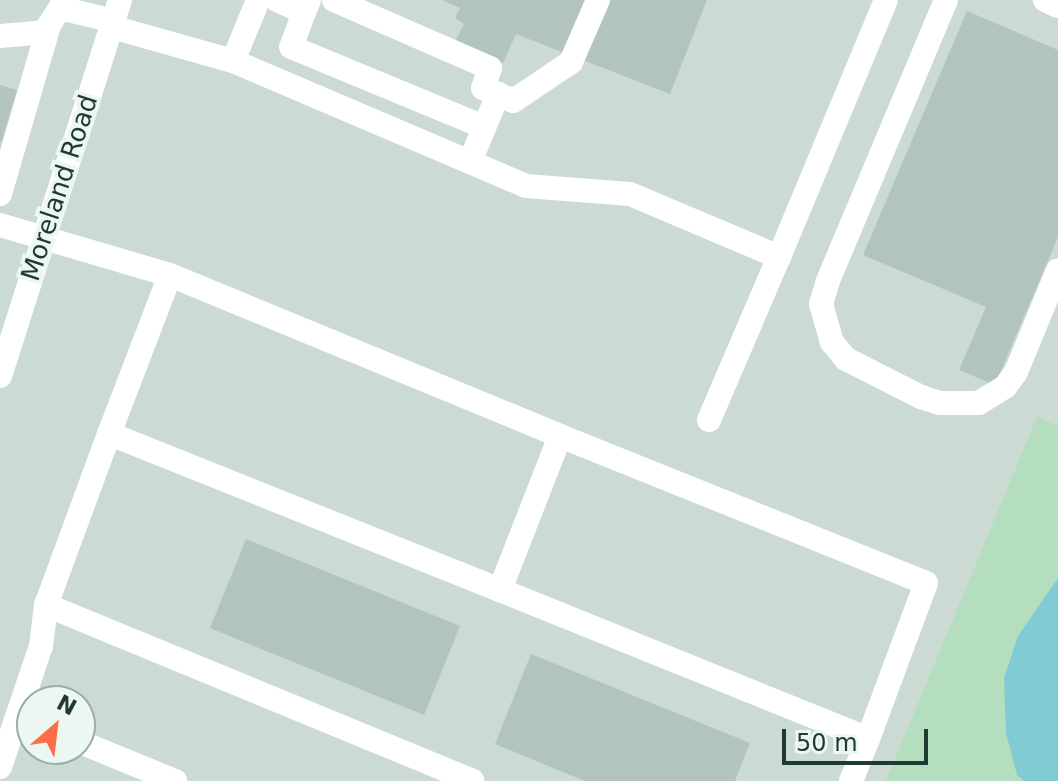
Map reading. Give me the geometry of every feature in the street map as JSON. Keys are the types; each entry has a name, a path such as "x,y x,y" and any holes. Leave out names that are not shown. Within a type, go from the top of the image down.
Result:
{"street":[{"path":"233,61 258,0"},
{"path":"277,0 306,6 291,47 484,127"},
{"path":"334,0 490,68 483,88 513,101 571,62 598,0"},
{"path":"709,420 886,0"},
{"path":"946,0 828,281 821,304 832,342 846,359 921,397 939,403 979,403 1005,387 1016,372 1058,270"},
{"path":"1045,0 1058,6"},
{"path":"0,194 57,4 115,16 233,61 526,186 630,194 779,257"},
{"name":"Moreland Road","path":"0,376 115,16"},
{"path":"0,36 47,32"},
{"path":"470,162 498,94"},
{"path":"0,225 170,275 926,583 851,781"},
{"path":"33,685 46,605 170,275"},
{"path":"109,434 868,739"},
{"path":"500,590 560,436"},
{"path":"46,605 430,773 472,781"},
{"path":"0,767 16,737"},
{"path":"96,749 175,781"}],"shaded area":[{"path":"0,0 1058,0 1058,781 0,781"}],"green space":[{"path":"1037,417 1058,426 1058,781 886,781"}],"water":[{"path":"1058,578 1058,781 1024,781 1017,775 1006,733 1004,678 1018,636"}],"building":[{"path":"442,0 707,0 670,94 516,34 503,63 456,40 464,24 455,18 460,8"},
{"path":"967,11 1058,50 1058,237 995,385 959,370 986,307 863,255"},
{"path":"0,85 17,90 1,143 0,143"},
{"path":"246,539 460,626 424,715 210,628"},
{"path":"531,654 750,743 735,781 585,781 495,744"}]}
